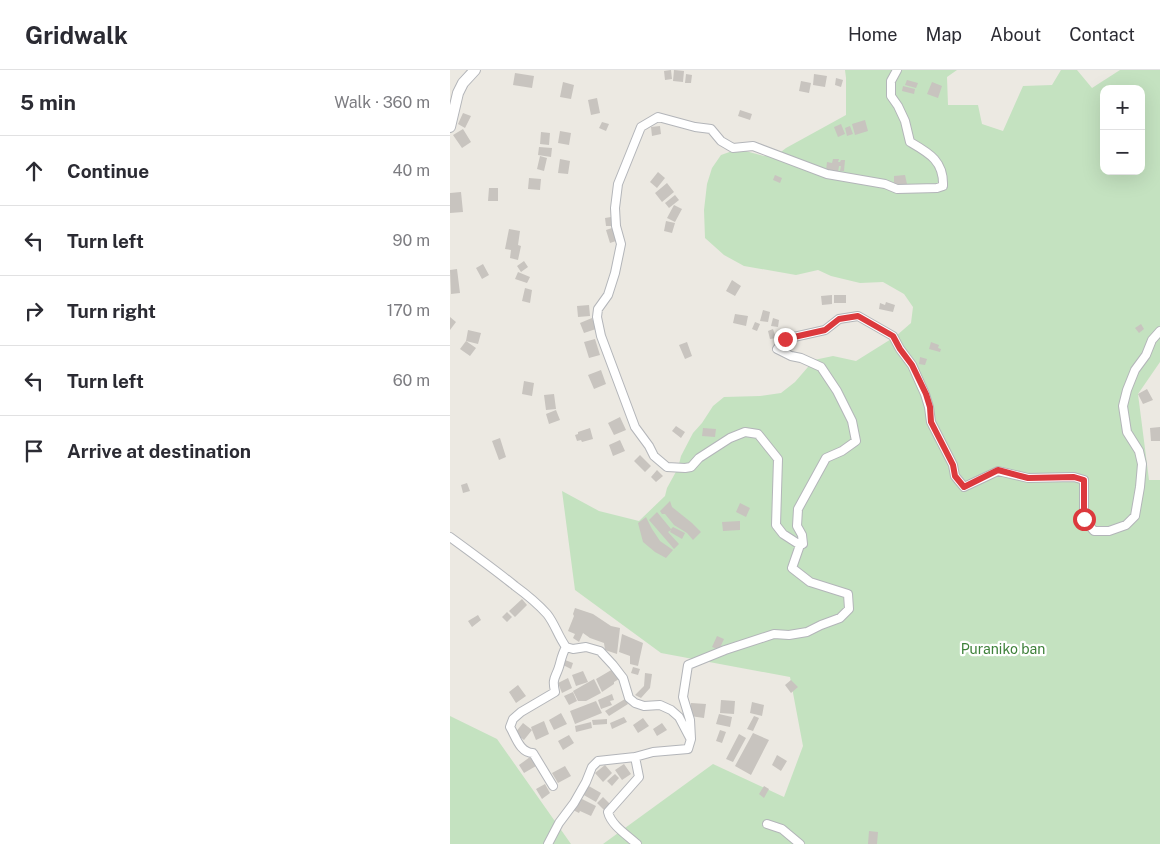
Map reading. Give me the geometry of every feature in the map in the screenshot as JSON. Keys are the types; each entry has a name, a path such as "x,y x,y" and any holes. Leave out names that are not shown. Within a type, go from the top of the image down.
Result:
{"street":[{"path":"450,128 458,93 475,70"},
{"path":"800,545 783,534 776,525 778,459 758,434 745,432 730,438 700,458 691,467 678,468 667,467 654,456 635,427 602,336 597,316 598,309 608,295 613,280 621,244 616,226 615,208 618,184 641,127 658,117 695,127 711,129 721,141 733,148 753,146 827,174 885,184 897,189 937,188 943,186 943,176 938,164 930,154 910,142 905,121 891,96 891,81 896,70"},
{"path":"548,844 559,823 574,803 586,782 592,766 598,761 634,757 653,752 688,749 691,739 690,720 683,696 688,665 725,650 774,634 788,635 807,632 840,618 849,609 848,594 810,582 792,568 800,545 803,544 802,536 797,526 798,510 826,458 842,451 856,441 852,421 837,391 821,367 801,358 790,356 777,349 785,339 825,330 839,319 858,316 893,336 918,376 930,407 931,422 953,465 955,476 964,487 998,470 1028,478 1074,477 1084,480 1084,519 1094,532 1109,531 1126,525 1135,516 1142,464 1139,451 1127,432 1123,406 1135,370 1146,355 1152,340 1160,332"},
{"path":"450,537 499,573 540,608 555,625 566,647 574,649 586,647 600,651 624,678 629,698 635,703 644,706 660,705 671,710 678,717 691,739"},
{"path":"553,786 533,754 523,750 510,727 513,719 521,712 555,692 553,682 566,647"},
{"path":"634,757 639,777 608,812 619,828 637,844"},
{"path":"768,824 782,829 800,844"}],"green space":[{"name":"Puraniko ban","path":"845,70 957,70 947,77 948,105 978,105 982,124 1003,131 1023,86 1052,85 1061,70 1077,70 1092,88 1120,70 1160,70 1160,362 1138,394 1149,480 1160,480 1160,844 603,844 713,764 784,797 803,746 790,677 661,653 575,590 562,491 599,511 639,521 665,496 667,488 678,468 681,456 693,433 713,406 724,397 760,396 781,393 795,382 814,360 833,356 856,361 896,336 911,323 913,307 904,294 883,282 860,283 831,276 818,270 796,275 744,266 724,255 705,238 704,210 707,184 712,168 721,155 738,149 764,156 776,156 786,148 846,115"},
{"path":"450,716 497,739 571,844 450,844"}],"building":[{"path":"671,70 672,79 665,80 664,71"},
{"path":"674,70 684,71 683,82 673,81"},
{"path":"515,73 534,76 532,88 513,85"},
{"path":"686,74 692,75 691,83 685,83"},
{"path":"814,74 827,76 825,87 813,85"},
{"path":"836,78 843,80 841,87 835,85"},
{"path":"907,80 918,83 916,88 905,85"},
{"path":"801,81 811,83 809,93 799,91"},
{"path":"563,82 574,85 571,99 560,97"},
{"path":"932,82 942,86 938,98 927,94"},
{"path":"903,86 915,89 914,94 902,91"},
{"path":"597,98 600,113 591,115 588,100"},
{"path":"740,110 752,114 750,120 738,116"},
{"path":"463,113 471,116 465,128 458,124"},
{"path":"865,120 868,131 855,135 852,124"},
{"path":"602,122 609,124 606,131 599,128"},
{"path":"841,124 845,134 838,137 834,127"},
{"path":"660,126 661,134 652,136 651,127"},
{"path":"850,126 853,134 847,136 845,128"},
{"path":"463,129 471,142 462,148 453,135"},
{"path":"560,131 571,133 569,145 558,143"},
{"path":"541,132 550,133 549,145 540,144"},
{"path":"539,147 552,148 551,157 538,155"},
{"path":"540,156 547,158 544,171 537,169"},
{"path":"560,159 570,161 568,174 558,173"},
{"path":"833,159 839,159 838,162 845,160 844,171 840,171 841,166 839,166 838,172 826,171 827,162 832,163"},
{"path":"658,172 665,178 657,188 650,182"},
{"path":"775,175 782,178 780,183 773,180"},
{"path":"905,175 907,184 894,185 894,176"},
{"path":"529,178 541,179 540,190 528,189"},
{"path":"667,183 674,192 662,202 655,193"},
{"path":"489,188 498,188 498,201 488,201"},
{"path":"461,192 463,212 450,213 450,193"},
{"path":"675,195 679,200 669,208 665,203"},
{"path":"674,205 682,209 675,222 667,218"},
{"path":"611,217 611,226 606,226 605,218"},
{"path":"666,221 675,223 672,233 664,231"},
{"path":"612,228 616,241 610,243 606,230"},
{"path":"509,229 520,231 518,245 521,246 518,260 510,258 511,250 505,249"},
{"path":"524,261 528,267 521,272 517,266"},
{"path":"483,264 489,275 482,279 476,268"},
{"path":"457,269 460,293 451,294 450,270"},
{"path":"518,272 530,277 527,283 515,279"},
{"path":"732,280 741,286 735,296 726,291"},
{"path":"525,288 532,290 530,303 522,301"},
{"path":"832,295 832,304 822,305 821,296"},
{"path":"834,295 846,295 846,303 834,303"},
{"path":"886,302 895,305 893,312 879,309 880,303 885,305"},
{"path":"589,305 590,316 578,317 577,306"},
{"path":"763,310 770,312 768,322 760,321"},
{"path":"735,314 748,316 746,326 733,323"},
{"path":"450,317 456,322 450,330"},
{"path":"592,318 596,329 584,333 580,323"},
{"path":"773,318 779,320 778,327 771,326"},
{"path":"755,322 760,324 757,331 752,329"},
{"path":"1141,324 1144,329 1139,333 1135,328"},
{"path":"773,329 776,338 770,339 768,331"},
{"path":"468,330 481,333 478,344 466,341"},
{"path":"595,339 600,355 589,358 584,342"},
{"path":"466,341 476,348 470,356 460,349"},
{"path":"687,342 692,356 685,359 679,345"},
{"path":"931,342 939,345 940,352 929,349"},
{"path":"920,357 927,359 925,365 919,364"},
{"path":"601,370 606,384 594,389 588,375"},
{"path":"524,381 534,383 532,396 522,394"},
{"path":"1147,389 1153,400 1143,404 1138,394"},
{"path":"554,394 556,409 546,410 544,395"},
{"path":"556,410 560,420 549,424 546,414"},
{"path":"620,417 626,430 614,435 608,423"},
{"path":"676,426 685,432 681,438 672,431"},
{"path":"1160,427 1160,441 1151,441 1150,428"},
{"path":"590,428 593,439 582,442 581,440 577,441 575,435 578,432"},
{"path":"703,428 716,429 715,437 702,436"},
{"path":"500,438 506,457 499,460 492,441"},
{"path":"620,440 625,451 613,456 609,445"},
{"path":"640,455 651,466 645,472 634,461"},
{"path":"657,470 663,476 656,482 651,477"},
{"path":"467,483 470,491 463,493 461,485"},
{"path":"670,501 672,507 701,532 693,540 660,511"},
{"path":"740,503 750,508 746,517 736,512"},
{"path":"657,512 671,529 673,527 685,533 682,539 670,532 671,530 668,532 679,544 674,549 649,520"},
{"path":"646,517 660,541 673,550 666,558 643,542 638,523"},
{"path":"740,521 740,530 723,531 722,522"},
{"path":"522,599 527,605 515,617 509,611"},
{"path":"575,608 593,614 611,626 620,628 617,654 605,650 604,643 590,638 583,633 579,642 573,638 575,634 568,631"},
{"path":"507,612 512,617 507,622 502,617"},
{"path":"478,615 481,620 472,627 468,621"},
{"path":"622,634 643,643 638,666 630,664 630,656 619,652"},
{"path":"717,636 724,639 719,650 712,647"},
{"path":"565,660 573,663 571,669 563,665"},
{"path":"633,667 640,669 638,675 631,673"},
{"path":"613,669 619,679 602,692 596,679"},
{"path":"583,671 588,682 576,686 572,675"},
{"path":"645,673 652,674 650,688 641,698 635,695 644,686"},
{"path":"568,678 572,688 562,693 558,683"},
{"path":"594,679 601,693 586,701 578,701 573,691"},
{"path":"791,680 798,687 791,693 785,685"},
{"path":"518,685 526,696 516,703 509,692"},
{"path":"573,692 577,701 569,705 564,696"},
{"path":"612,694 614,700 610,701 612,705 601,709 598,700"},
{"path":"625,699 628,704 609,716 605,711"},
{"path":"721,700 735,701 734,714 720,713"},
{"path":"596,701 602,713 575,724 570,711"},
{"path":"752,702 764,705 762,716 750,713"},
{"path":"691,703 706,704 704,718 690,716"},
{"path":"561,713 567,724 554,730 549,720"},
{"path":"719,714 732,717 730,727 716,724"},
{"path":"754,716 759,718 753,731 747,729"},
{"path":"624,717 627,722 612,729 610,723"},
{"path":"643,718 649,726 638,733 633,725"},
{"path":"607,719 607,724 593,725 592,720"},
{"path":"544,721 549,734 536,740 531,727"},
{"path":"591,722 592,728 576,732 575,726"},
{"path":"523,723 532,730 524,740 515,733"},
{"path":"662,723 667,730 657,736 653,729"},
{"path":"720,730 726,732 722,743 716,741"},
{"path":"753,733 769,740 751,775 735,766"},
{"path":"739,734 746,738 733,762 726,759"},
{"path":"569,735 574,743 563,750 558,741"},
{"path":"777,755 787,761 781,771 772,765"},
{"path":"530,757 536,766 524,773 519,765"},
{"path":"624,764 631,774 622,780 615,770"},
{"path":"605,765 612,773 603,782 595,773"},
{"path":"565,766 571,776 558,783 552,773"},
{"path":"615,774 619,778 612,786 607,781"},
{"path":"545,784 550,793 542,799 536,789"},
{"path":"587,785 601,793 596,802 582,794"},
{"path":"764,786 769,789 764,798 759,794"},
{"path":"603,797 611,805 605,811 597,803"},
{"path":"580,798 596,806 591,816 573,810"},
{"path":"869,831 878,832 877,844 868,844"}],"route":[{"path":"785,339 825,330 839,319 858,316 893,336 918,376 930,407 931,422 953,465 955,476 964,487 998,470 1028,478 1074,477 1084,480 1084,519"}]}
